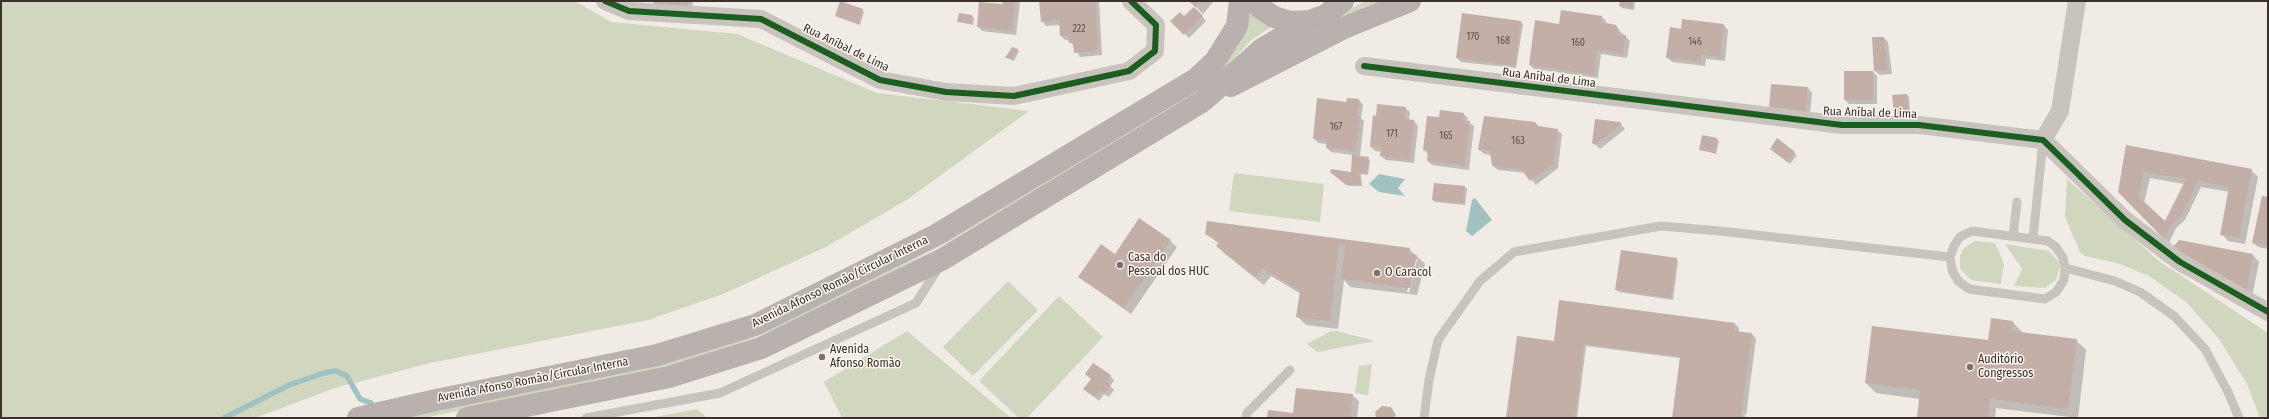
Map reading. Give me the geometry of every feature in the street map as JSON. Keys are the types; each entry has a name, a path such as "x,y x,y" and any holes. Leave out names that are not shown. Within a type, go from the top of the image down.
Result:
{"main road":[{"name":"Avenida Afonso Romão/Circular Interna","path":"358,418 436,400 657,355 754,325 936,235 1196,79 1215,61 1237,26 1240,1"},
{"path":"1254,1 1259,7 1274,17 1291,22 1309,21 1326,15 1343,1"},
{"path":"1203,101 1346,27 1410,1"},
{"name":"Avenida Afonso Romão/Circular Interna","path":"467,418 669,377 761,348 943,259 1203,101 1262,49 1309,21"}],"street":[{"name":"Rua Aníbal de Lima","path":"605,1 630,11 761,19 880,80 946,92 1014,96 1129,71 1155,51 1156,25 1132,1"},
{"path":"2077,1 2060,111 2043,140 2125,220 2180,262 2268,312"},
{"name":"Rua Aníbal de Lima","path":"1364,66 1842,125 1918,125 2043,140"}],"lane":[{"path":"2033,238 2043,140"},
{"path":"2013,236 2017,202"},
{"path":"1424,418 1429,380 1438,340 1480,281 1514,252 1661,226 1727,231 1950,257"},
{"path":"1972,231 2033,238 2048,241 2056,247 2063,258 2065,268 2064,280 2056,292 2045,299 1969,289 1958,281 1952,270 1950,257 1954,246 1960,237 1972,231"},
{"name":"Avenida Afonso Romão/Circular Interna","path":"586,418 720,393 770,371 916,303 943,259"},
{"path":"2065,268 2127,286 2140,292 2174,316 2205,349 2228,392 2239,418"},
{"path":"1246,418 1247,413 1290,370"}],"green space":[{"path":"1,1 575,1 611,22 737,34 877,93 1029,111 908,199 826,247 723,294 648,320 430,363 335,388 255,418 1,418"},
{"path":"1366,1 1389,1 1302,40 1273,48"},
{"path":"1249,14 1271,27 1250,41 1224,70 1207,84 1074,167 948,242 794,321 701,357 631,375 424,418 393,418 746,335 1210,75"},
{"path":"1234,173 1324,184 1320,222 1229,211"},
{"path":"2067,179 2159,261 2268,333 2268,418 2260,418 2247,384 2219,339 2186,302 2149,276 2120,264 2085,256 2080,252 2065,217"},
{"path":"1975,241 1995,243 2004,264 2001,284 1971,280 1960,269 1960,256 1963,249"},
{"path":"2005,244 2049,251 2058,261 2060,267 2056,280 2045,288 2014,286 2022,269"},
{"path":"1008,281 1038,310 973,376 943,347"},
{"path":"1059,296 1103,337 1027,418 1019,418 979,381"},
{"path":"907,331 1011,418 842,418 824,382"},
{"path":"1331,331 1337,331 1375,341 1317,352 1307,344"},
{"path":"1372,364 1368,395 1355,393 1359,366"},
{"path":"697,409 707,418 650,418"}],"water":[{"path":"1379,174 1405,179 1398,188 1405,196 1379,192 1369,184"},
{"path":"1475,198 1492,220 1472,236 1466,231 1472,200"}],"building":[{"path":"654,1 688,1 688,10 653,8"},
{"path":"840,1 863,9 858,24 835,16"},
{"path":"1003,1 1015,1 1012,31 977,27 979,2 1002,4"},
{"path":"1039,1 1096,1 1098,51 1074,53 1073,43 1069,43 1068,36 1060,36 1059,20 1041,22"},
{"path":"1189,1 1200,1 1195,7"},
{"path":"1620,1 1633,1 1632,8 1619,6"},
{"path":"1194,7 1203,16 1184,35 1170,21 1180,12 1184,16"},
{"path":"1561,10 1602,16 1601,22 1616,25 1619,30 1618,35 1626,35 1623,54 1597,50 1594,75 1529,65 1535,20 1559,24"},
{"path":"959,13 972,15 971,24 957,22"},
{"path":"1462,13 1521,21 1515,66 1456,58"},
{"path":"1682,19 1724,24 1720,57 1702,55 1701,62 1666,58 1670,27 1681,29"},
{"path":"1872,37 1884,37 1888,70 1874,71"},
{"path":"1012,47 1018,49 1012,59 1005,58"},
{"path":"1844,71 1873,71 1873,100 1844,100"},
{"path":"1771,84 1808,87 1806,112 1769,108"},
{"path":"1907,94 1909,113 1894,114 1892,95"},
{"path":"1317,98 1346,102 1347,98 1359,99 1357,116 1360,116 1356,151 1326,148 1327,140 1313,139"},
{"path":"1377,104 1406,107 1405,119 1414,120 1410,160 1380,156 1381,148 1370,147 1373,115 1376,116"},
{"path":"1440,110 1464,113 1463,120 1470,121 1465,166 1427,161 1428,151 1423,150 1427,116 1439,117"},
{"path":"1484,116 1535,122 1538,126 1558,129 1554,164 1530,181 1522,170 1492,166 1490,151 1478,150"},
{"path":"1595,119 1620,122 1622,124 1595,145 1592,143"},
{"path":"1702,135 1717,138 1715,153 1699,150"},
{"path":"1777,138 1795,152 1788,162 1770,149"},
{"path":"2126,145 2252,169 2239,238 2220,235 2229,187 2198,181 2181,216 2172,224 2164,239 2118,192","holes":["2143,172 2186,179 2165,221 2139,197"]},
{"path":"1352,155 1369,157 1367,174 1359,172 1361,184 1346,185 1330,172 1331,169 1351,172"},
{"path":"1434,183 1465,186 1463,204 1432,200"},
{"path":"2262,196 2268,197 2268,246 2252,243"},
{"name":"Casa do Pessoal dos HUC","path":"1139,218 1171,240 1124,308 1078,277 1101,244 1115,254"},
{"name":"O Caracol","path":"1207,221 1410,248 1409,253 1417,255 1410,288 1341,279 1345,245 1339,244 1330,321 1296,317 1300,291 1262,268 1256,277 1216,246 1219,242 1205,234"},
{"path":"2179,240 2253,254 2246,292 2172,248"},
{"path":"1621,250 1677,258 1671,298 1615,290"},
{"path":"1559,300 1735,323 1734,331 1752,333 1741,418 1672,418 1680,357 1584,344 1575,418 1506,418 1517,336 1554,341"},
{"name":"Auditório Congressos","path":"1991,318 2013,321 2012,331 2077,339 2068,409 1990,399 1988,418 1917,418 1920,390 1865,383 1872,326 1988,340"},
{"path":"1093,363 1111,375 1106,381 1111,385 1104,393 1100,390 1094,397 1083,389 1091,379 1085,374"},
{"path":"1296,388 1353,394 1350,418 1267,418 1268,410 1293,413"},
{"path":"1382,406 1391,407 1396,415 1394,418 1376,418 1375,412"}],"waterway":[{"path":"224,418 289,385 327,372 336,371 347,376 360,399 371,403"}],"cycle path":[{"path":"605,1 629,11 761,19 880,80 946,92 1014,96 1129,71 1155,51 1156,25 1131,1"},
{"path":"1364,66 1842,125 1919,125 2043,140 2125,220 2180,262 2268,312"}],"place":[{"name":"Casa do Pessoal dos HUC","path":"1120,265"},
{"name":"O Caracol","path":"1377,273"},
{"name":"Avenida Afonso Romão","path":"822,357"},
{"name":"Auditório Congressos","path":"1970,367"}]}
